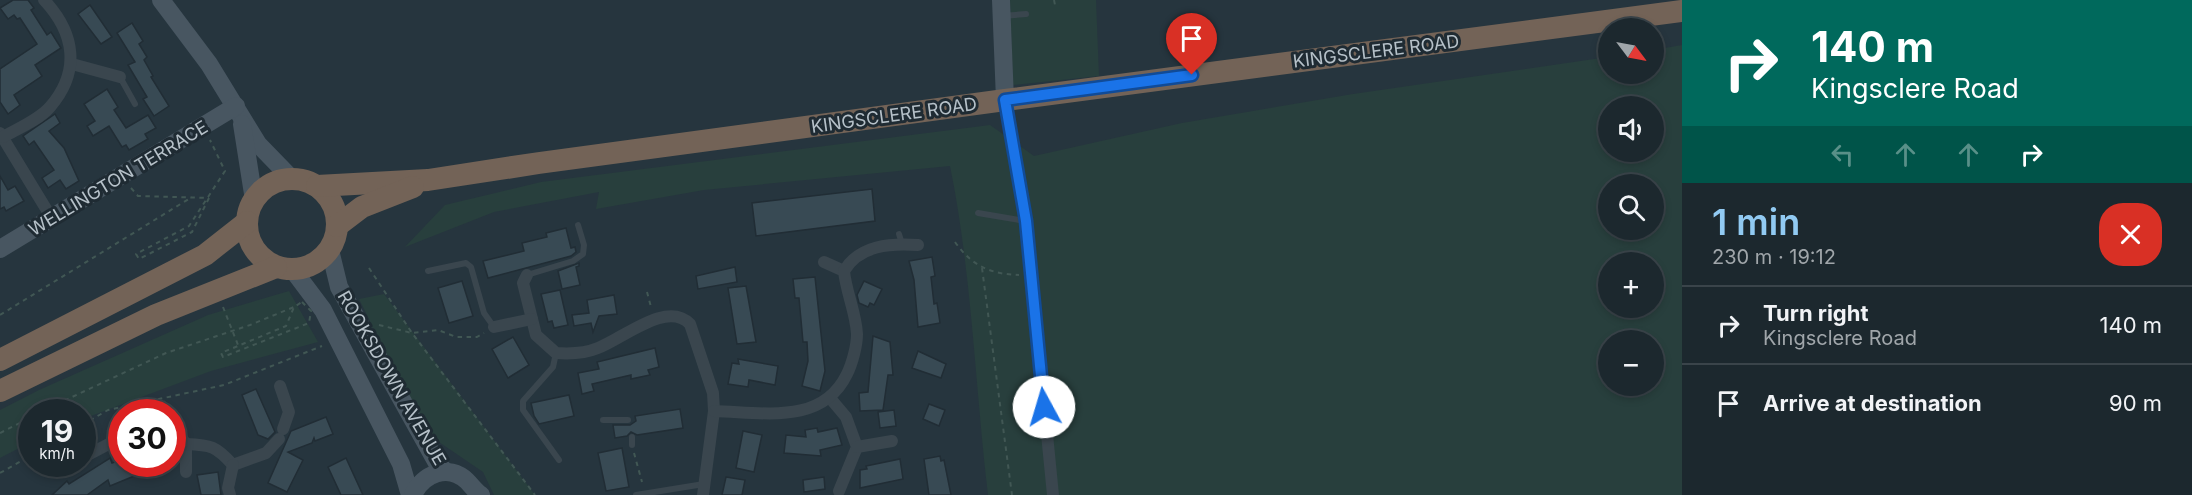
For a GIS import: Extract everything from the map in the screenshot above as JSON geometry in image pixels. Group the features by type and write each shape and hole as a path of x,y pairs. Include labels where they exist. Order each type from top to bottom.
{"highway":[{"name":"KINGSCLERE ROAD","path":"317,186 428,180 550,161 1682,11"},
{"path":"0,391 156,315 285,268 307,267 320,260 330,250 338,226 332,203 317,186 292,179 270,184 254,200 247,222 248,236 254,249 264,260 285,268"},
{"name":"KINGSCLERE ROAD","path":"338,226 362,207 428,180"},
{"path":"0,360 206,255 247,222"}],"street":[{"path":"44,0 58,14 67,34 72,64 49,108 2,135 51,217"},
{"path":"161,0 209,64 258,144 292,179"},
{"path":"1001,8 1005,100 1026,221 1053,495"},
{"path":"72,64 120,77"},
{"path":"238,112 254,200"},
{"name":"WELLINGTON TERRACE","path":"0,248 122,176 238,112"},
{"path":"714,411 782,414 803,411 830,398 842,384 850,368 857,334 844,270 851,259 865,251 900,239 918,245"},
{"name":"ROOKSDOWN AVENUE","path":"330,250 339,287 437,463 446,472 466,480 478,494"},
{"path":"824,262 844,270"},
{"name":"ROOKSDOWN AVENUE","path":"285,268 323,310 401,464 412,495"},
{"path":"527,275 523,283 536,335 556,353 595,350 654,319 672,314 683,317 690,324 712,393 714,411 704,489"},
{"path":"494,327 532,319"},
{"path":"233,465 266,453 281,434 289,412 280,386"},
{"path":"830,398 846,417 858,447 839,491"},
{"path":"858,447 892,441"},
{"path":"186,444 208,445 220,450 233,465"},
{"path":"230,495 228,488 233,465"},
{"name":"ROOKSDOWN AVENUE","path":"412,495 423,480 433,474 446,472"}],"lane":[{"path":"1001,8 1026,14"},
{"path":"120,77 135,104"},
{"path":"978,213 1026,221"},
{"path":"527,275 573,261 583,254 584,245 578,225"},
{"path":"428,271 466,263 471,267 484,314 494,327"},
{"path":"556,353 553,367 523,401 524,410 559,460"},
{"path":"603,420 628,420"},
{"path":"632,437 632,445"},
{"path":"636,495 704,489"}],"path":[{"path":"1054,0 1055,5"},
{"path":"207,134 225,171 189,226 136,254 139,259 192,232 208,198"},
{"path":"122,176 138,196 208,198"},
{"path":"0,315 192,197"},
{"path":"955,242 965,256 997,275 1031,275"},
{"path":"369,268 412,333 535,495"},
{"path":"982,268 1012,495"},
{"path":"68,399 166,353 250,325 302,302 311,311 309,323 223,357 221,353 286,326 294,307"},
{"path":"377,325 412,333 438,330 456,337 477,337 494,327"},
{"path":"168,399 224,385 324,344"},
{"path":"0,433 18,424"},
{"path":"632,445 645,493"},
{"path":"0,473 18,463"}],"green space":[{"path":"1010,0 1096,0 1099,76 1013,85"},
{"path":"1682,45 1682,495 988,495 968,289 950,166 704,190 596,209 599,192 494,212 405,247 445,205 541,182 990,125 1034,156 1182,123 1353,94 1598,58 1598,84 1664,84 1664,48"},
{"path":"289,291 318,342 211,371 136,399 108,399 108,410 96,414 96,399 21,399 39,390 208,315"},
{"path":"384,294 535,495 494,495 483,472 436,440 368,331 370,321 359,299"},
{"path":"18,401 18,449 0,458 0,410"}],"building":[{"path":"13,0 28,0 34,8 31,10 47,35 51,32 61,48 35,65 42,76 14,95 20,105 8,114 0,102 0,69 37,44 20,18 17,19 14,15 8,19 0,8"},
{"path":"90,5 112,37 101,44 78,14"},
{"path":"132,23 143,41 139,44 147,57 144,60 153,76 151,77 169,106 154,116 143,99 147,97 128,65 135,62 117,33"},
{"path":"107,89 118,107 114,110 126,128 148,115 156,128 145,134 148,139 129,150 126,145 122,147 109,126 93,136 87,126 95,121 84,104"},
{"path":"55,114 60,123 49,131 64,148 79,181 66,189 60,180 48,188 42,178 54,170 34,141 29,145 23,136"},
{"path":"0,176 8,190 15,186 24,201 6,211 4,207 0,209"},
{"path":"872,189 875,221 756,236 752,203"},
{"path":"566,228 571,248 575,247 576,252 571,256 488,278 483,261 524,251 522,243 547,237 546,233"},
{"path":"932,257 935,276 931,277 934,304 937,303 940,323 918,327 914,280 909,261"},
{"path":"579,263 576,267 580,285 562,289 558,271"},
{"path":"735,267 737,282 698,289 696,276"},
{"path":"815,277 825,371 820,391 802,386 808,361 807,342 803,342 799,298 795,298 793,279"},
{"path":"462,281 473,316 449,323 438,288"},
{"path":"864,281 882,289 874,305 870,303 868,307 859,303 857,295"},
{"path":"746,286 756,342 737,344 728,288"},
{"path":"560,290 568,325 554,328 552,321 548,322 541,294"},
{"path":"614,295 617,314 599,316 593,332 591,323 574,326 572,315 589,313 587,300"},
{"path":"873,336 890,342 893,375 888,375 883,410 860,411 859,393 868,392"},
{"path":"513,337 529,365 508,378 492,349"},
{"path":"655,348 659,367 648,370 650,375 631,379 631,375 592,384 594,391 582,394 578,373 599,369 597,362"},
{"path":"918,351 946,364 941,378 912,368"},
{"path":"738,359 778,366 775,385 749,380 748,387 728,384 732,363 739,364"},
{"path":"256,389 275,432 268,439 258,435 242,395"},
{"path":"569,395 574,416 539,424 534,416 531,403"},
{"path":"929,404 945,410 939,426 923,419"},
{"path":"680,409 683,428 637,435 631,432 627,436 615,438 613,425 630,425 636,421 635,416"},
{"path":"894,410 896,426 880,428 878,412"},
{"path":"326,417 333,434 315,441 314,438 312,443 288,452 303,460 287,492 268,483 291,431"},
{"path":"817,428 818,432 837,428 842,445 820,450 821,456 784,453 786,435 806,437 805,430"},
{"path":"743,431 762,435 754,472 736,468"},
{"path":"622,448 629,487 606,491 598,453"},
{"path":"940,456 941,461 944,460 951,495 929,495 924,459"},
{"path":"346,458 363,495 341,495 328,467"},
{"path":"108,459 108,477 132,477 110,486 108,480 87,495 52,495 67,481 69,484 80,477 96,477 96,467"},
{"path":"900,459 903,479 860,488 860,470 867,469 866,466"},
{"path":"218,472 221,495 201,495 197,475"},
{"path":"726,477 745,480 742,495 722,495"},
{"path":"824,477 825,489 804,492 803,480"}],"route":[{"path":"1044,407 1026,221 1005,100 1192,75"}]}
